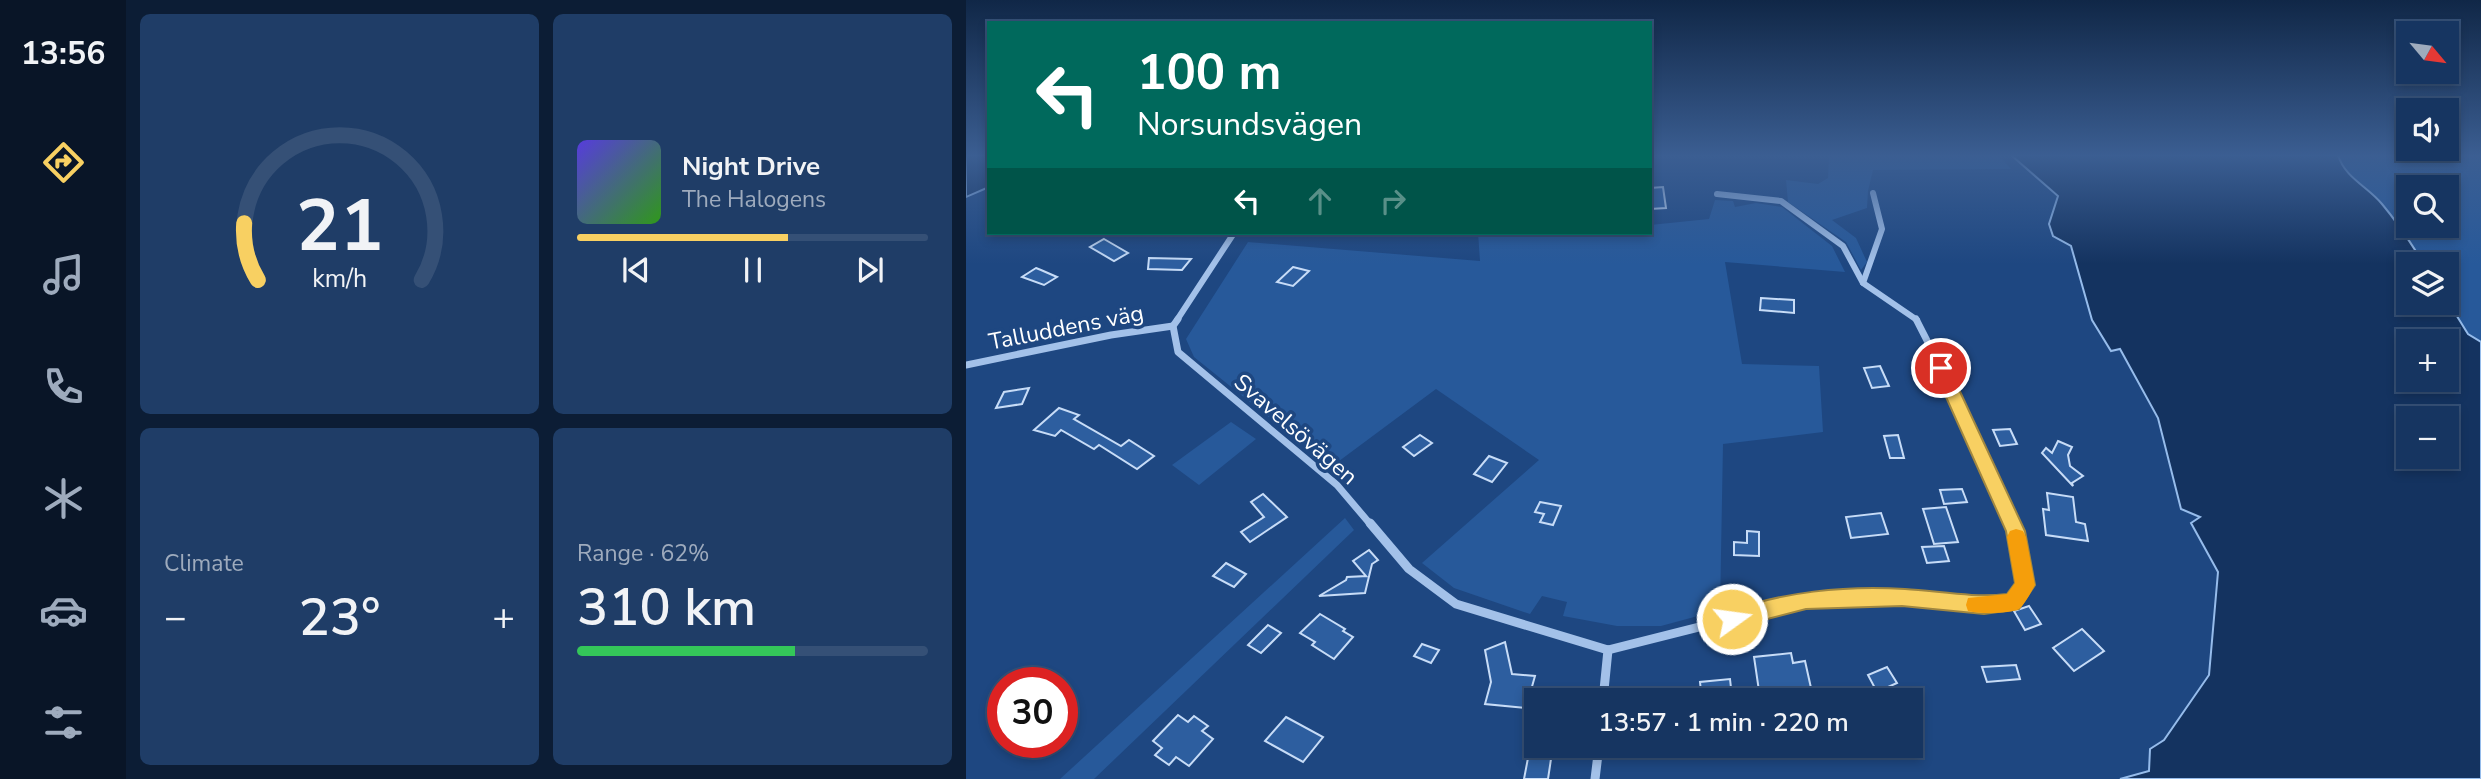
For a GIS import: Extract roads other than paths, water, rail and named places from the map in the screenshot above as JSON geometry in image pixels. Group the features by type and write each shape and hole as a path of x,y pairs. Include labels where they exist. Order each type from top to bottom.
{"street":[{"path":"1863,283 1882,229 1873,193"},
{"path":"1604,688 1608,650 1806,600 1902,597 1984,606 2012,603 2025,585 2015,531 1966,417 1916,318 1863,283 1843,246 1781,201 1717,194"},
{"path":"1173,326 1233,235"},
{"name":"Talluddens väg","path":"966,365 1111,335 1173,326"},
{"name":"Svavelsövägen","path":"1173,326 1178,352 1336,485 1409,569 1456,604 1608,650"},
{"path":"1595,779 1598,758"}]}
